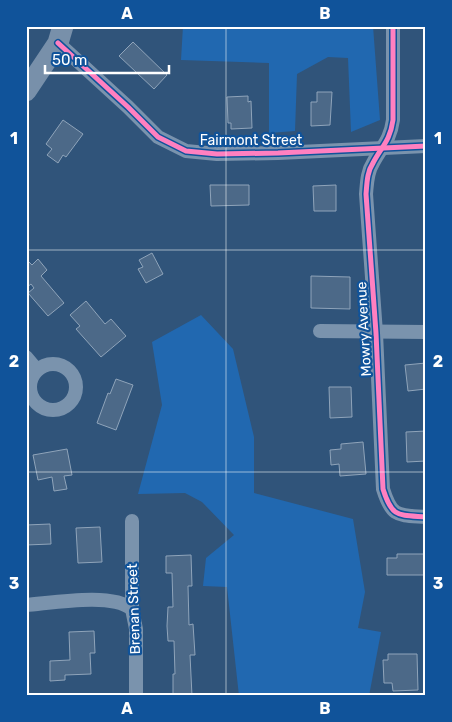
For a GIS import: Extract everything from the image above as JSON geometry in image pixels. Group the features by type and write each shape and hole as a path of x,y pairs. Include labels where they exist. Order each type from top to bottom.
{"main road":[{"path":"26,91 60,34"}],"street":[{"name":"Mowry Avenue","path":"393,26 394,120 391,133 372,163 367,178 366,194 376,333 383,489 393,511 407,516 426,517"},
{"name":"Fairmont Street","path":"60,34 158,137 186,151 216,154 278,153 426,146"},
{"path":"320,332 426,332"},
{"path":"26,357 37,370"},
{"name":"Brenan Street","path":"132,521 132,609 136,629 136,696"},
{"path":"26,605 102,600 120,602 132,609"}],"shaded area":[{"path":"183,26 373,26 380,120 351,132 348,58 328,57 297,74 295,131 269,133 269,63 181,60"},
{"path":"201,315 233,349 254,437 254,493 353,519 365,592 358,628 381,632 369,696 239,696 227,587 203,586 206,558 234,535 202,502 185,493 138,494 162,405 152,342"}],"building":[{"path":"133,42 167,75 154,89 119,56"},
{"path":"317,92 332,92 330,125 311,126 311,102 317,102"},
{"path":"248,96 248,102 251,101 252,128 231,129 231,123 228,123 227,97"},
{"path":"63,120 83,134 66,157 63,155 58,163 47,155 52,149 46,144"},
{"path":"210,185 249,185 249,205 211,206"},
{"path":"336,185 336,211 314,211 313,186"},
{"path":"152,253 163,274 146,283 138,269 143,267 139,260"},
{"path":"26,259 32,265 38,259 47,270 41,276 64,303 48,316 28,293 34,288 31,284 26,288"},
{"path":"311,276 350,277 350,309 311,308"},
{"path":"86,301 105,324 111,319 126,336 101,357 76,329 80,326 70,315"},
{"path":"426,363 426,389 408,391 405,365"},
{"path":"116,379 133,385 116,430 97,423 108,393 110,394"},
{"path":"329,387 351,387 352,417 330,418"},
{"path":"426,431 426,461 407,462 406,432"},
{"path":"363,442 366,474 340,476 339,464 331,465 330,450 341,449 341,444"},
{"path":"67,449 72,475 64,476 67,489 54,491 52,477 38,480 33,455"},
{"path":"50,524 51,544 26,545 26,525"},
{"path":"100,527 102,562 78,563 76,528"},
{"path":"397,554 426,554 426,575 387,575 387,558 397,558"},
{"path":"191,555 192,586 188,586 189,625 193,624 195,655 190,655 192,696 173,696 173,674 175,674 174,641 168,641 167,626 168,607 173,607 172,573 166,573 166,556"},
{"path":"94,631 95,653 90,653 91,674 65,675 65,680 50,681 50,661 70,660 69,632"},
{"path":"388,654 417,654 418,690 393,691 392,683 384,683 383,660 388,660"}],"cycle path":[{"path":"393,26 392,127 370,170 366,194 376,333 383,489 390,505 397,513 426,517"},
{"path":"58,43 158,137 186,151 217,154 278,153 426,146"}]}
